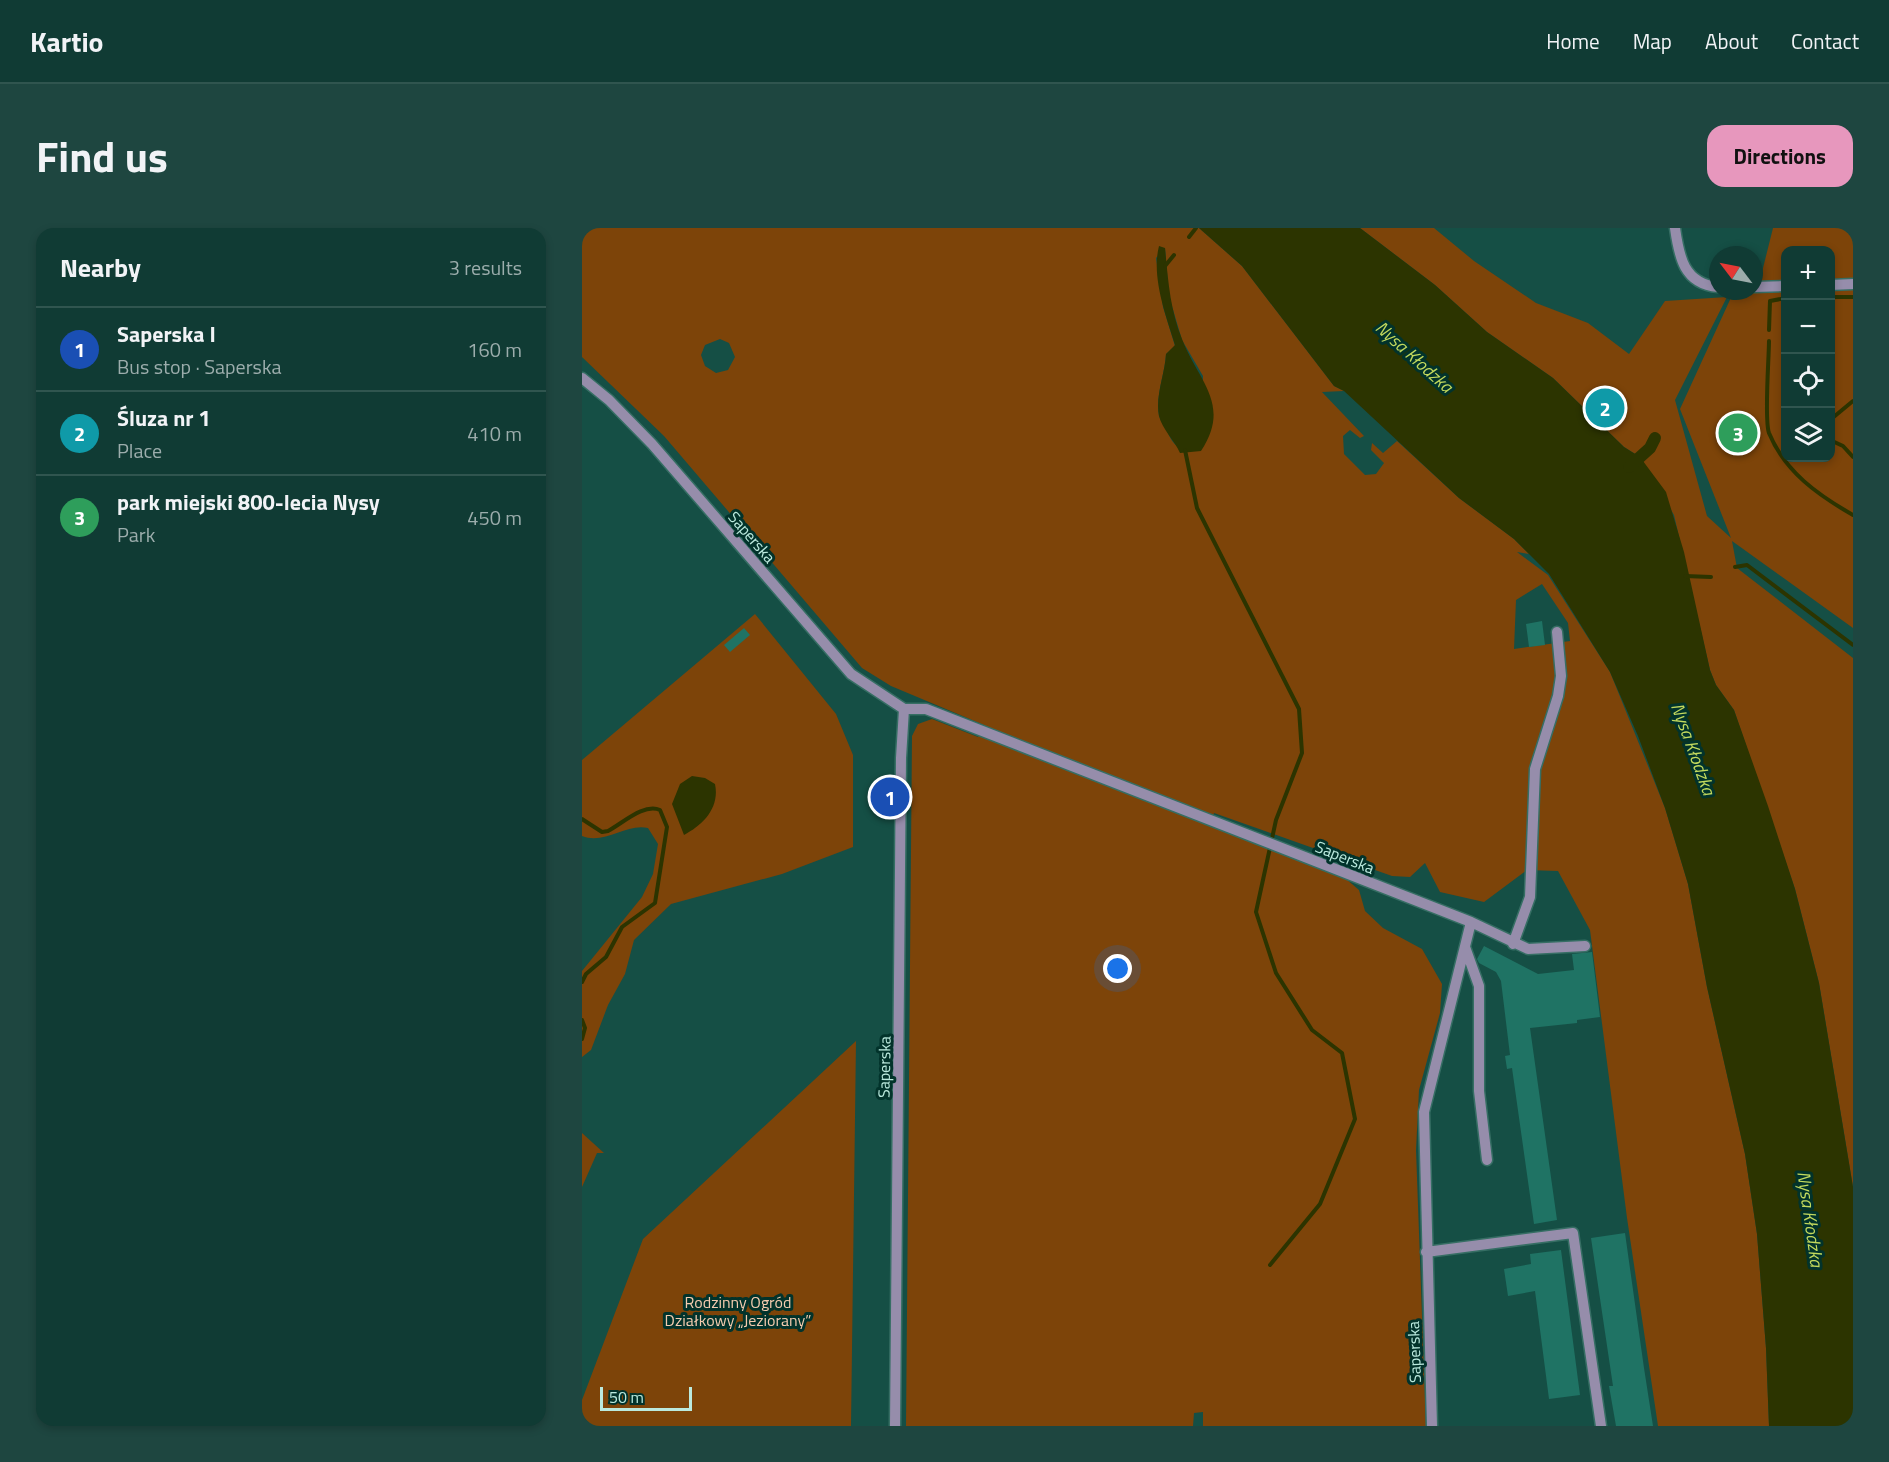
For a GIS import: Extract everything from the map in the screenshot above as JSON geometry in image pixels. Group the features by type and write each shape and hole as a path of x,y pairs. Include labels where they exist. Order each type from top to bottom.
{"street":[{"path":"1676,228 1683,266 1698,282 1709,285"},
{"path":"1835,285 1853,284"},
{"path":"1763,287 1781,286"},
{"name":"Saperska","path":"582,378 609,400 652,444 851,674 904,709 926,709 1471,922 1513,944 1528,949 1585,946"},
{"path":"1513,944 1530,897 1535,770 1558,696 1561,676 1557,632"},
{"name":"Saperska","path":"895,1426 901,758 904,709"},
{"name":"Saperska","path":"1432,1426 1426,1252 1426,1099 1471,922"},
{"path":"1465,947 1479,986 1479,1091 1487,1160"},
{"path":"1426,1252 1573,1233 1601,1426"}],"green space":[{"path":"582,228 1199,228 1242,266 1334,386 1344,391 1322,392 1364,436 1360,438 1350,430 1343,436 1344,454 1365,475 1376,474 1384,463 1371,450 1372,443 1383,453 1397,441 1459,498 1514,539 1529,554 1517,552 1548,575 1610,672 1665,808 1688,884 1707,987 1745,1154 1757,1234 1766,1348 1769,1426 1658,1426 1627,1218 1590,930 1558,871 1527,870 1484,902 1440,892 1425,863 1410,877 1392,876 1214,813 1210,826 1345,878 1359,890 1365,911 1383,928 1422,949 1442,984 1440,1013 1419,1090 1416,1150 1426,1426 1203,1426 1203,1412 1194,1413 1193,1426 906,1426 912,736 918,724 932,719 978,737 984,725 891,686 862,668 664,436 582,357","holes":["1165,248 1169,296 1182,340 1203,376 1201,450 1190,451 1177,446 1170,438 1159,416 1158,401 1166,354 1175,346 1163,307 1156,258","720,339 729,343 735,357 728,370 716,373 705,366 701,355 705,345","1542,584 1568,623 1570,641 1514,649 1516,600"]},
{"path":"1360,228 1434,228 1474,261 1536,303 1588,323 1629,354 1665,301 1709,298 1709,300 1725,300 1675,400 1707,516 1731,538 1680,409 1730,300 1763,300 1763,268 1773,228 1853,228 1853,628 1732,541 1737,568 1853,658 1853,1187 1819,983 1795,889 1734,710 1716,685 1710,670 1674,515 1640,457 1624,447 1553,378 1487,332 1435,285"},
{"path":"755,614 836,714 853,755 853,847 782,874 671,904 634,940 625,974 608,1005 591,1050 582,1057 582,971 642,897 653,874 658,844 648,828 640,827 599,838 582,836 582,760"},
{"name":"Rodzinny Ogród Działkowy „Jeziorany”","path":"856,1041 851,1426 582,1426 582,1400 643,1239"},
{"path":"582,1133 604,1153 597,1153 582,1187"}],"water":[{"name":"Nysa Kłodzka","path":"1199,228 1360,228 1435,285 1487,332 1553,378 1624,447 1640,457 1666,492 1684,552 1710,670 1716,685 1734,710 1768,806 1795,889 1819,983 1853,1187 1853,1426 1769,1426 1766,1348 1757,1234 1745,1154 1707,987 1688,884 1665,808 1638,736 1610,672 1549,574 1514,539 1459,498 1344,391 1334,386 1242,266"},
{"path":"1159,246 1165,248 1170,294 1178,328 1213,406 1210,434 1201,451 1180,453 1159,416 1158,401 1166,354 1175,345 1158,283"},
{"path":"692,776 705,778 715,784 715,801 709,815 684,835 672,804 680,784"}],"building":[{"path":"1542,621 1545,645 1529,647 1526,624"},
{"path":"744,628 750,635 730,652 724,645"},
{"path":"1484,946 1538,974 1574,970 1572,954 1592,952 1600,1017 1577,1020 1577,1023 1530,1028 1557,1220 1534,1224 1512,1068 1507,1069 1505,1056 1510,1055 1501,981 1496,972 1479,963 1477,959"},
{"path":"1625,1233 1653,1426 1616,1426 1609,1386 1613,1386 1591,1238"},
{"path":"1561,1250 1580,1395 1549,1399 1535,1291 1508,1296 1504,1269 1531,1264 1530,1254"}],"waterway":[{"path":"1189,237 1196,228"},
{"path":"1165,266 1174,255"},
{"path":"1835,297 1853,297"},
{"path":"1769,330 1770,301 1781,299"},
{"path":"1769,341 1767,403 1769,433 1793,471 1815,491 1853,515"},
{"path":"1835,416 1853,401"},
{"path":"1629,467 1650,448 1655,438"},
{"path":"1835,442 1843,446 1853,457"},
{"path":"1185,450 1197,508 1299,709 1302,753 1276,820 1256,912 1276,973 1312,1030 1342,1053 1355,1119 1320,1204 1270,1265"},
{"path":"1735,567 1747,565 1853,645"},
{"path":"1685,576 1711,577"},
{"path":"582,819 602,832 608,831 640,811 654,809 660,810 667,827 655,903 622,927 606,957 586,974 582,982"},
{"path":"582,1020 585,1028 582,1039"}],"place":[{"name":"Śluza nr 1","path":"1605,408"},
{"name":"park miejski 800-lecia Nysy","path":"1738,433"},
{"name":"Saperska I","path":"890,797"}]}
